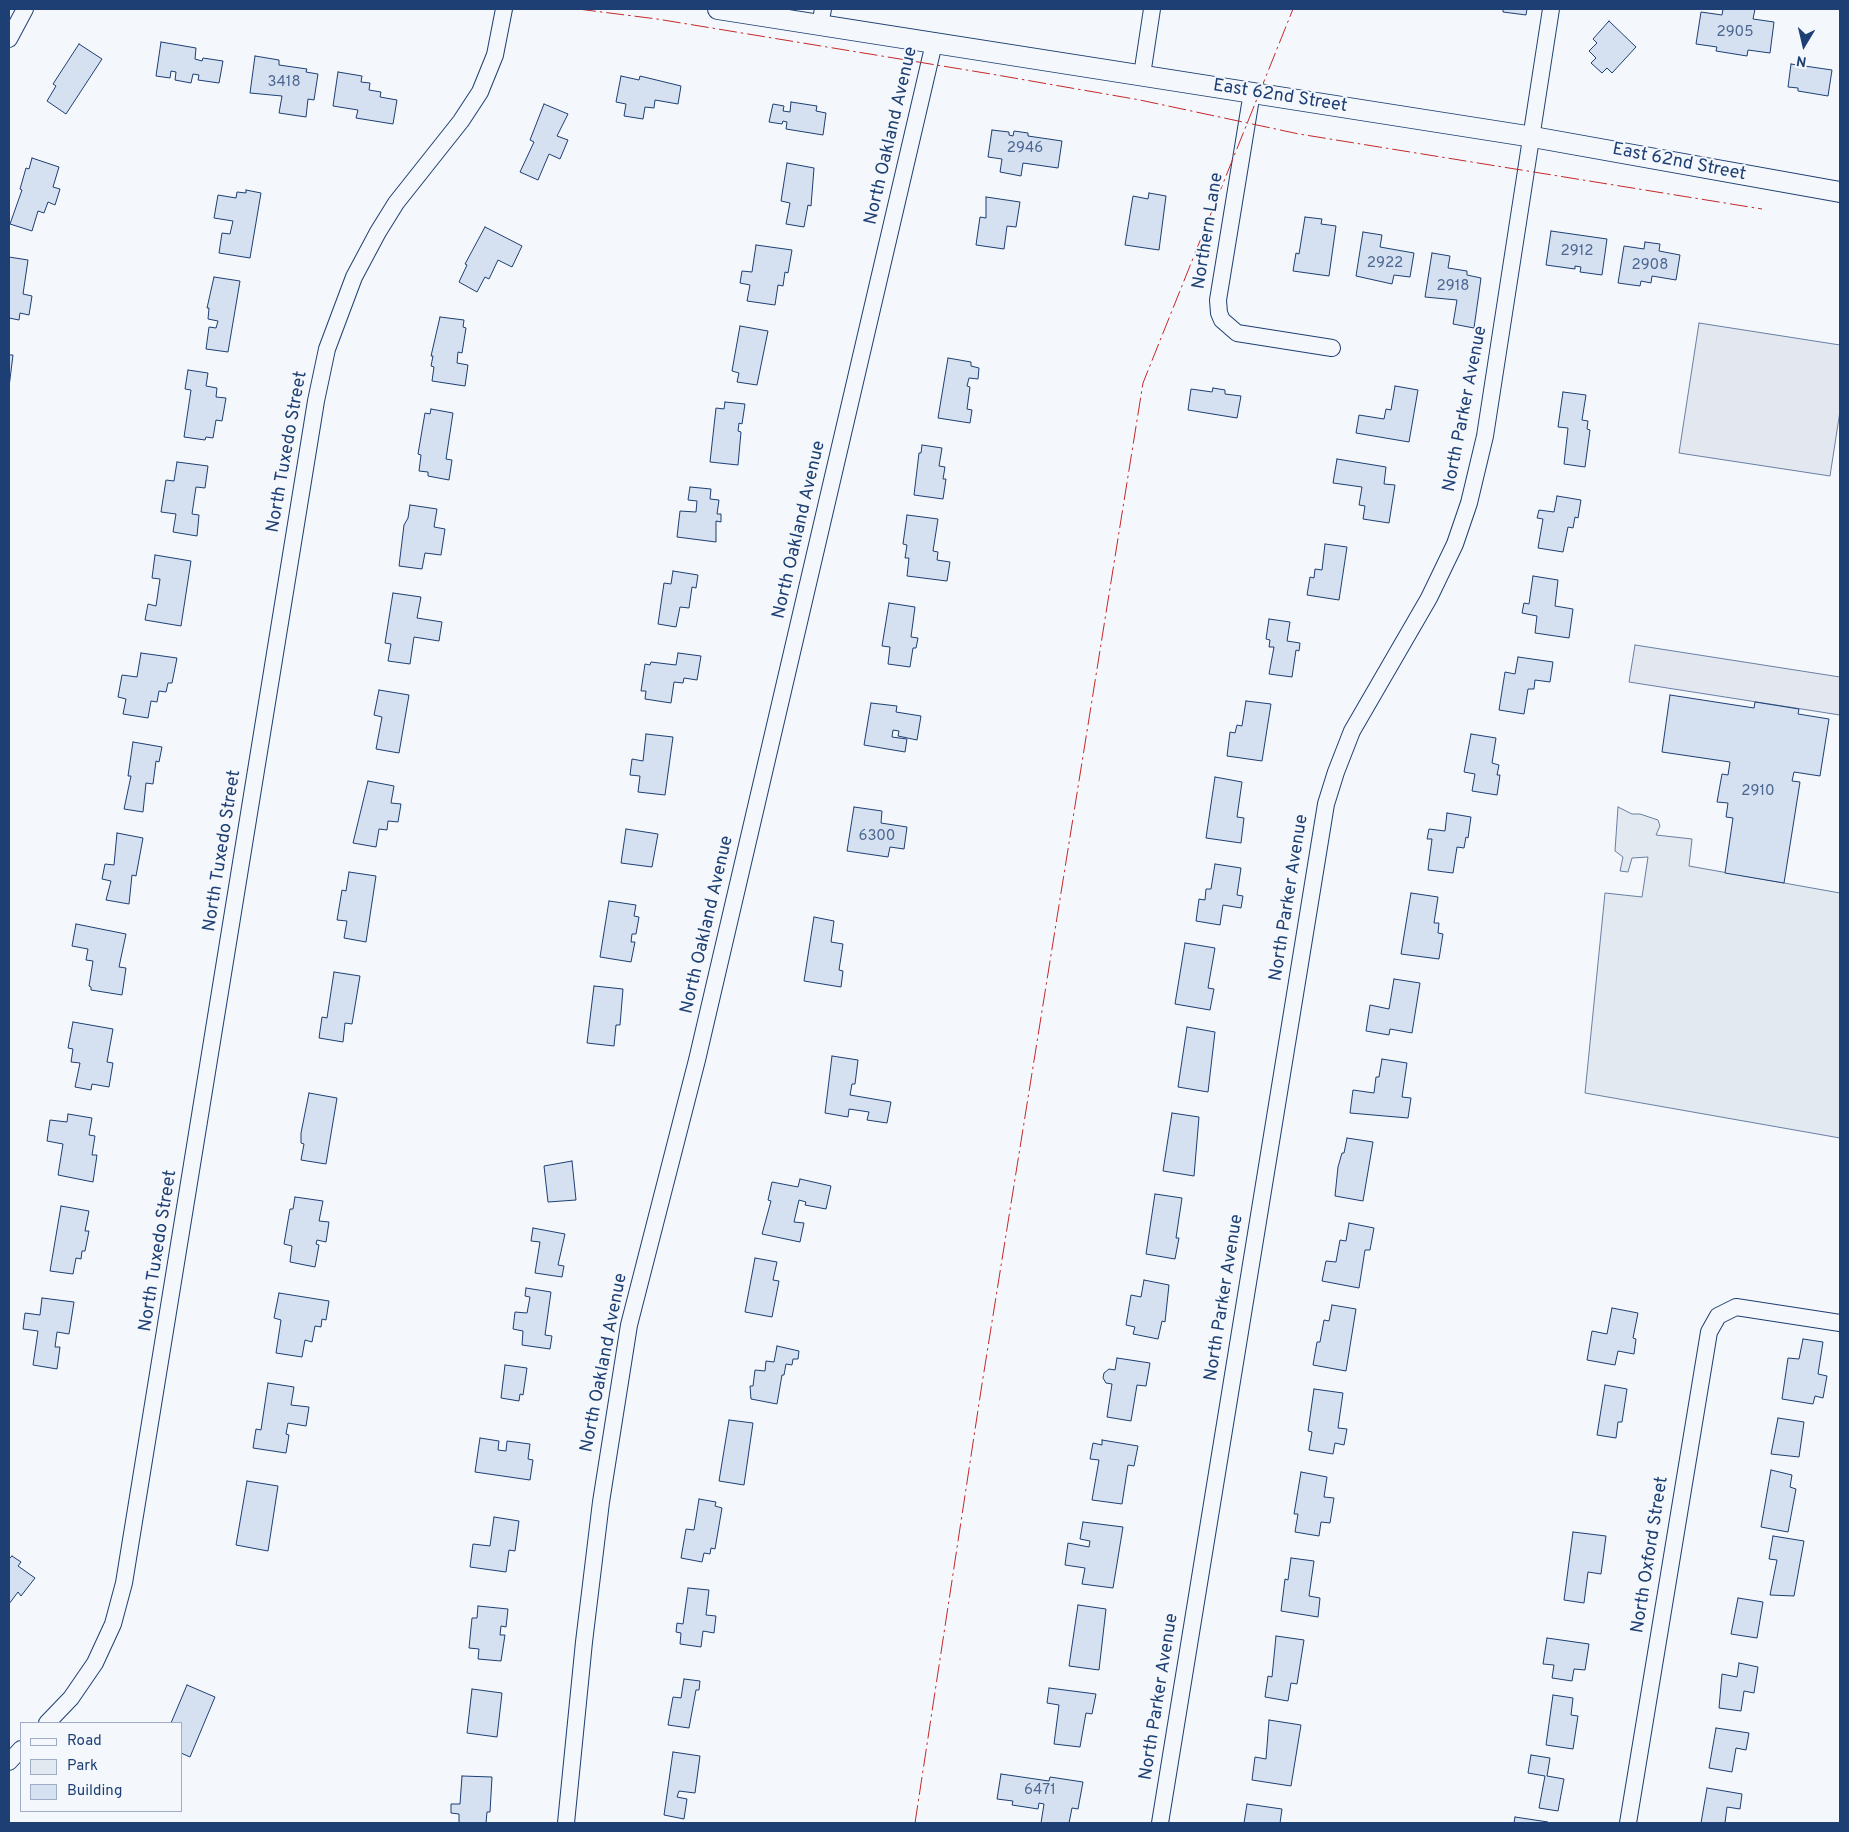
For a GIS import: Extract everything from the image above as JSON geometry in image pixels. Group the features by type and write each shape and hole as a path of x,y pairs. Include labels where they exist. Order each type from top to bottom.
{"street":[{"path":"9,39 25,9"},
{"name":"North Tuxedo Street","path":"47,1722 71,1698 95,1663 113,1624 124,1583 316,400 327,349 354,277 378,232 406,190 466,114 483,86 497,50 504,9"},
{"name":"East 62nd Street","path":"718,9 822,17 934,43 1533,137 1840,192"},
{"path":"1142,76 1152,9"},
{"name":"North Parker Avenue","path":"1160,1823 1326,804 1352,731 1429,598 1455,544 1469,503 1485,436 1533,137 1551,9"},
{"name":"North Oakland Avenue","path":"566,1823 595,1550 629,1326 697,1060 934,43"},
{"name":"Northern Lane","path":"1252,92 1218,300 1219,313 1222,320 1237,332 1332,348"},
{"name":"North Oxford Street","path":"1628,1823 1703,1358 1709,1332 1718,1316 1736,1307 1840,1323"},
{"path":"9,1762 20,1750"}],"green space":[{"path":"1618,807 1632,814 1640,814 1658,820 1660,826 1656,835 1692,839 1689,866 1840,893 1840,1138 1585,1093 1605,893 1642,897 1648,857 1632,858 1628,872 1620,871 1623,857 1615,851"}],"shaded area":[{"path":"1699,323 1840,345 1840,411 1830,476 1679,453"},
{"path":"1635,645 1840,677 1840,715 1629,682"}],"building":[{"path":"1503,9 1527,9 1526,15 1503,12"},
{"path":"1723,9 1755,9 1753,19 1774,22 1770,53 1748,50 1747,56 1716,51 1717,47 1696,44 1701,12 1722,15"},
{"path":"1609,21 1636,47 1612,73 1607,68 1602,73 1591,63 1596,58 1589,51 1597,43 1593,39"},
{"path":"161,42 196,48 195,59 202,61 203,58 223,61 219,83 198,80 199,75 193,74 191,83 175,80 176,72 171,71 170,78 156,76"},
{"path":"79,44 102,59 66,114 47,101 56,86 53,84"},
{"path":"255,56 279,60 279,65 307,69 306,72 318,74 314,100 308,99 306,117 279,113 282,96 250,93"},
{"path":"1791,64 1832,70 1828,96 1798,91 1798,88 1788,87"},
{"path":"338,72 362,76 361,82 370,83 369,90 381,92 380,97 397,100 393,124 356,118 358,110 333,106"},
{"path":"621,76 639,80 640,76 681,86 678,104 655,100 654,108 645,107 643,119 624,116 626,104 616,102"},
{"path":"791,102 817,106 816,111 826,113 823,135 786,129 787,122 783,121 782,124 769,122 773,104 784,106 783,111 790,112"},
{"path":"544,104 568,114 557,136 568,140 560,159 549,154 538,180 520,172 534,142 530,140"},
{"path":"992,130 1009,132 1009,135 1013,136 1014,131 1028,133 1028,136 1062,141 1058,168 1023,163 1021,176 1000,172 1002,159 988,157"},
{"path":"32,158 59,167 53,187 60,189 55,205 48,202 44,213 38,211 32,231 10,224 22,190 20,189 26,168 29,169"},
{"path":"787,163 814,168 811,206 808,205 804,227 786,224 790,203 781,201"},
{"path":"246,190 261,193 250,258 219,253 222,233 230,234 233,221 214,218 218,195 236,198 237,192 246,193"},
{"path":"1149,193 1166,196 1159,250 1125,245 1133,196 1148,199"},
{"path":"986,197 1020,202 1016,227 1007,226 1004,249 976,245 980,217 986,218"},
{"path":"1305,217 1322,219 1321,224 1336,226 1329,276 1293,271 1296,253 1299,254"},
{"path":"485,227 522,246 512,267 498,260 489,279 485,277 477,292 459,282 467,265 465,264"},
{"path":"1551,231 1607,239 1602,275 1580,272 1581,267 1575,266 1575,269 1546,265"},
{"path":"1363,232 1382,235 1380,247 1414,253 1410,277 1394,275 1392,284 1356,276"},
{"path":"1645,242 1660,244 1659,251 1680,255 1676,280 1652,276 1651,283 1641,281 1640,286 1618,283 1624,246 1644,249"},
{"path":"756,245 792,250 788,273 785,272 783,286 778,285 775,305 747,301 750,285 740,283 742,271 752,272"},
{"path":"1432,253 1450,256 1448,268 1467,271 1467,275 1481,278 1474,328 1453,324 1457,300 1425,297"},
{"path":"9,257 28,260 23,294 32,296 29,315 20,313 19,320 9,318"},
{"path":"214,277 240,281 228,352 206,349 209,327 216,328 218,321 208,319 209,308 207,308"},
{"path":"440,317 464,320 463,327 466,328 462,353 458,352 457,363 468,365 465,386 432,381 434,367 431,366 433,356 431,356"},
{"path":"740,326 768,331 757,385 737,382 739,373 732,371"},
{"path":"9,355 13,355 9,387"},
{"path":"948,358 971,362 971,366 979,368 978,379 969,378 967,386 970,387 967,409 972,410 970,423 938,418"},
{"path":"188,370 208,373 206,386 217,388 216,397 226,398 222,421 216,420 213,438 206,437 205,440 184,437 191,390 185,389"},
{"path":"1395,386 1418,390 1409,442 1356,433 1359,415 1384,419 1386,409 1391,410"},
{"path":"1213,388 1225,390 1225,394 1241,396 1237,418 1188,410 1191,389 1212,392"},
{"path":"1563,392 1586,395 1582,420 1588,421 1587,429 1590,430 1585,467 1564,464 1568,428 1558,427"},
{"path":"725,402 745,404 742,424 739,423 738,431 741,432 738,465 710,462 716,408 724,409"},
{"path":"431,409 453,413 446,459 452,460 449,480 428,476 428,472 419,471 421,455 418,454 425,413 430,414"},
{"path":"922,445 942,448 939,466 945,467 943,479 946,479 943,499 914,495 919,453 921,453"},
{"path":"1337,459 1386,467 1384,484 1395,485 1389,523 1363,519 1365,506 1359,505 1362,487 1333,483"},
{"path":"177,462 208,466 205,488 196,487 192,514 199,515 197,536 173,532 176,514 161,512 166,480 174,481"},
{"path":"690,487 711,489 710,499 719,500 717,514 721,514 721,522 716,521 716,542 677,537 680,511 696,512 697,501 688,500"},
{"path":"1557,496 1581,500 1578,518 1575,517 1573,528 1568,527 1563,552 1538,548 1543,519 1537,518 1539,510 1554,512"},
{"path":"410,505 437,509 434,527 445,529 441,555 425,553 422,569 399,566 404,525 408,518"},
{"path":"907,515 938,519 933,551 938,552 937,560 950,562 947,581 907,576 909,558 905,558 907,545 903,544"},
{"path":"1325,544 1347,547 1339,600 1307,595 1310,577 1314,578 1315,569 1322,570"},
{"path":"155,555 191,561 181,626 145,620 148,604 156,606 160,579 152,578"},
{"path":"673,571 698,575 696,588 692,587 689,608 680,607 676,627 658,624 664,583 671,584"},
{"path":"1533,576 1558,580 1555,606 1573,609 1569,638 1535,633 1537,616 1522,613 1524,603 1529,604"},
{"path":"393,593 421,597 417,618 442,622 439,641 414,637 410,664 388,661 391,644 385,643"},
{"path":"889,603 915,607 911,637 918,638 916,648 913,648 910,667 888,664 890,647 882,646"},
{"path":"1269,619 1290,622 1287,641 1300,643 1299,651 1296,650 1292,677 1269,674 1274,647 1269,647 1270,640 1266,639"},
{"path":"141,653 177,658 172,683 168,683 166,692 159,691 157,702 151,701 148,718 123,714 126,699 118,697 122,675 137,677"},
{"path":"678,653 701,656 697,680 684,678 683,683 674,682 671,703 645,699 646,691 641,691 645,664 650,665 651,662 676,665"},
{"path":"1518,657 1553,662 1550,682 1535,680 1534,689 1528,689 1524,714 1499,710 1505,672 1515,674"},
{"path":"379,690 409,695 399,753 376,749 382,717 374,715"},
{"path":"1670,695 1754,708 1755,702 1799,709 1798,714 1829,719 1820,776 1794,772 1792,781 1800,782 1784,883 1725,873 1733,818 1726,817 1728,803 1717,802 1722,774 1728,775 1730,762 1662,752"},
{"path":"1246,701 1271,704 1262,761 1227,756 1230,732 1235,733 1237,725 1242,726"},
{"path":"871,703 897,706 896,712 921,716 917,740 898,736 899,731 893,730 892,737 907,739 905,752 864,745"},
{"path":"646,734 673,737 665,795 638,792 640,776 630,775 632,759 643,761"},
{"path":"1471,734 1496,738 1492,763 1499,765 1497,775 1500,775 1497,795 1472,791 1475,774 1464,772"},
{"path":"133,742 162,747 159,762 156,761 153,784 146,783 143,812 124,809 131,776 128,776"},
{"path":"1215,777 1242,782 1237,817 1244,818 1241,843 1206,838"},
{"path":"368,781 394,786 391,803 401,804 398,822 388,821 387,830 379,829 376,847 353,843"},
{"path":"854,807 882,811 881,823 907,827 904,849 890,847 888,857 847,851"},
{"path":"1447,813 1471,817 1468,838 1466,837 1464,848 1457,847 1453,873 1428,870 1432,839 1427,839 1429,829 1445,831"},
{"path":"626,829 658,834 652,867 621,863"},
{"path":"117,833 143,838 136,876 132,875 129,904 106,900 111,881 102,879 105,864 114,865"},
{"path":"1215,864 1241,868 1237,895 1243,896 1241,908 1223,905 1220,925 1196,921 1199,899 1205,900 1206,889 1211,889"},
{"path":"349,872 376,876 366,942 344,938 347,921 337,920 342,890 346,891"},
{"path":"1411,893 1438,897 1434,923 1439,923 1438,933 1443,934 1439,959 1401,954"},
{"path":"609,901 636,905 634,916 639,917 636,934 632,934 631,942 635,942 631,962 600,957"},
{"path":"814,917 834,921 831,942 843,944 839,970 843,971 841,987 804,981"},
{"path":"76,924 126,934 119,967 126,968 122,995 91,990 89,986 93,961 86,960 88,949 72,946"},
{"path":"1185,943 1215,948 1208,988 1214,989 1210,1010 1175,1004"},
{"path":"334,972 360,976 352,1024 345,1023 343,1042 319,1038 322,1017 327,1018"},
{"path":"1394,979 1420,983 1412,1033 1390,1029 1389,1035 1366,1031 1370,1005 1389,1009"},
{"path":"594,986 623,989 620,1025 616,1025 614,1046 587,1043"},
{"path":"73,1022 113,1029 107,1062 113,1063 109,1087 92,1084 91,1090 75,1087 80,1063 71,1062 73,1049 68,1048"},
{"path":"1187,1027 1215,1032 1208,1092 1178,1087"},
{"path":"832,1056 858,1060 855,1084 852,1084 850,1095 891,1102 887,1123 867,1120 869,1112 849,1109 848,1117 825,1113"},
{"path":"1382,1059 1407,1063 1402,1097 1411,1098 1408,1118 1350,1113 1353,1090 1374,1093 1376,1077 1379,1077"},
{"path":"309,1093 337,1098 326,1164 301,1160 304,1144 301,1143 301,1133"},
{"path":"1172,1113 1199,1117 1194,1176 1163,1171"},
{"path":"68,1114 92,1118 89,1135 95,1136 92,1155 97,1155 93,1182 58,1175 63,1144 47,1141 50,1120 67,1122"},
{"path":"1347,1138 1373,1142 1363,1201 1335,1196 1338,1167 1342,1153 1344,1153"},
{"path":"572,1161 576,1200 548,1202 544,1166"},
{"path":"800,1179 831,1186 826,1209 805,1205 806,1202 799,1200 794,1222 804,1223 800,1242 762,1234 771,1201 768,1200 772,1182 798,1187"},
{"path":"1155,1194 1182,1198 1176,1238 1179,1238 1175,1259 1146,1254"},
{"path":"295,1197 323,1201 319,1221 329,1222 326,1242 317,1240 316,1244 319,1245 315,1267 290,1262 292,1246 284,1244 290,1209 293,1209"},
{"path":"61,1206 89,1211 85,1231 89,1231 85,1251 82,1251 81,1259 76,1258 73,1274 50,1271"},
{"path":"1349,1223 1374,1228 1370,1250 1365,1250 1359,1288 1322,1281 1326,1261 1336,1262 1340,1240 1346,1241"},
{"path":"533,1228 565,1234 558,1265 564,1266 562,1277 535,1273 540,1242 531,1241"},
{"path":"755,1258 777,1262 773,1280 779,1281 772,1317 745,1312"},
{"path":"1144,1280 1169,1285 1165,1322 1162,1321 1158,1339 1133,1334 1135,1327 1126,1325 1131,1295 1141,1297"},
{"path":"526,1288 551,1292 545,1335 552,1336 550,1349 522,1345 523,1331 513,1329 515,1312 527,1313 530,1297 525,1296"},
{"path":"279,1293 329,1301 326,1320 322,1319 321,1327 315,1326 312,1342 305,1340 302,1357 276,1353 281,1320 274,1318"},
{"path":"42,1298 74,1302 69,1334 57,1332 55,1347 60,1347 57,1369 33,1365 38,1331 23,1329 25,1313 40,1315"},
{"path":"1332,1305 1356,1309 1346,1371 1313,1365 1317,1342 1320,1342 1324,1320 1329,1321"},
{"path":"1612,1308 1638,1313 1633,1338 1636,1339 1634,1354 1618,1351 1615,1365 1587,1360 1592,1331 1607,1334"},
{"path":"1803,1339 1823,1342 1818,1374 1827,1376 1823,1398 1815,1396 1813,1404 1782,1399 1788,1358 1799,1359"},
{"path":"777,1346 799,1351 798,1359 793,1359 792,1365 786,1364 777,1404 751,1399 750,1386 753,1386 755,1370 765,1371 766,1361 774,1362"},
{"path":"1117,1358 1150,1363 1146,1386 1137,1385 1131,1421 1107,1417 1112,1384 1106,1383 1103,1378 1104,1373 1109,1369 1115,1370"},
{"path":"505,1365 527,1368 523,1395 520,1394 519,1401 501,1398"},
{"path":"268,1383 294,1387 291,1405 309,1407 306,1426 288,1423 286,1434 289,1435 286,1453 253,1448 256,1429 261,1430"},
{"path":"1605,1385 1627,1389 1622,1422 1618,1422 1616,1438 1597,1435"},
{"path":"1314,1389 1343,1393 1338,1428 1347,1429 1344,1445 1335,1443 1333,1454 1309,1450 1312,1432 1308,1431"},
{"path":"1778,1418 1804,1422 1799,1457 1771,1454"},
{"path":"729,1420 753,1423 744,1485 719,1481"},
{"path":"480,1438 499,1441 498,1450 506,1451 507,1441 530,1444 528,1459 533,1460 530,1480 475,1472"},
{"path":"1102,1440 1138,1446 1134,1466 1128,1465 1122,1504 1092,1500 1099,1460 1090,1459 1093,1443 1102,1445"},
{"path":"1771,1470 1792,1475 1790,1487 1796,1489 1788,1532 1761,1527"},
{"path":"1301,1472 1327,1477 1324,1497 1334,1498 1330,1523 1321,1522 1319,1536 1295,1532 1298,1514 1294,1514"},
{"path":"247,1481 278,1486 268,1551 236,1545"},
{"path":"699,1499 716,1502 715,1506 722,1508 715,1549 711,1548 710,1554 704,1553 702,1562 681,1558 686,1529 694,1530"},
{"path":"494,1517 519,1521 515,1551 509,1550 506,1572 470,1567 473,1544 490,1546"},
{"path":"1083,1522 1123,1527 1113,1588 1082,1584 1085,1568 1065,1565 1068,1543 1089,1547 1090,1541 1080,1539"},
{"path":"1573,1532 1606,1536 1601,1574 1588,1572 1584,1603 1564,1600"},
{"path":"1773,1536 1804,1541 1794,1596 1770,1595 1777,1560 1769,1559"},
{"path":"12,1556 21,1562 18,1566 35,1578 21,1596 18,1592 9,1604 9,1559"},
{"path":"1291,1558 1314,1561 1309,1596 1320,1598 1318,1617 1281,1611 1285,1579 1288,1580"},
{"path":"688,1588 709,1590 706,1615 716,1616 714,1633 703,1631 701,1647 680,1644 681,1633 676,1632 677,1623 683,1624"},
{"path":"1738,1598 1763,1602 1757,1638 1731,1634"},
{"path":"1078,1605 1106,1609 1099,1670 1069,1666"},
{"path":"478,1606 508,1609 506,1627 501,1626 500,1635 505,1635 501,1661 478,1659 479,1649 469,1648 472,1618 477,1618"},
{"path":"1276,1636 1304,1640 1297,1684 1291,1683 1288,1701 1265,1697 1268,1676 1272,1677"},
{"path":"1547,1638 1589,1644 1585,1670 1574,1669 1572,1681 1552,1678 1554,1665 1543,1664"},
{"path":"1739,1663 1758,1667 1754,1693 1744,1691 1741,1711 1719,1708 1722,1674 1737,1677"},
{"path":"684,1679 700,1681 699,1690 696,1690 689,1728 668,1725 673,1697 681,1698"},
{"path":"187,1685 215,1697 190,1757 182,1753 182,1722 171,1722"},
{"path":"1049,1688 1096,1694 1092,1714 1086,1713 1080,1747 1054,1744 1059,1705 1047,1703"},
{"path":"472,1689 502,1693 497,1737 467,1733"},
{"path":"1553,1695 1573,1698 1571,1715 1578,1716 1573,1749 1546,1745"},
{"path":"1269,1720 1301,1725 1291,1786 1252,1780 1255,1757 1266,1759"},
{"path":"1716,1728 1749,1733 1746,1750 1736,1748 1732,1772 1709,1768"},
{"path":"673,1752 700,1756 695,1793 679,1791 677,1797 687,1799 684,1819 664,1815"},
{"path":"1531,1755 1550,1758 1547,1776 1564,1779 1558,1811 1539,1808 1545,1776 1528,1773"},
{"path":"1001,1774 1049,1781 1050,1777 1083,1782 1078,1809 1072,1808 1069,1823 1041,1823 1044,1804 1039,1803 1038,1809 1012,1805 1013,1801 997,1799"},
{"path":"462,1776 492,1777 490,1812 487,1812 486,1823 459,1823 459,1814 451,1813 451,1804 460,1804"},
{"path":"1707,1788 1742,1794 1740,1809 1727,1807 1725,1823 1701,1823"},
{"path":"1247,1804 1282,1809 1280,1823 1244,1823"},
{"path":"1515,1817 1548,1822 1548,1823 1514,1823"}],"power":[{"path":"578,9 657,19 991,74 1140,100 1299,134 1762,209"},
{"path":"915,1823 982,1384 1143,383 1293,9"}]}
